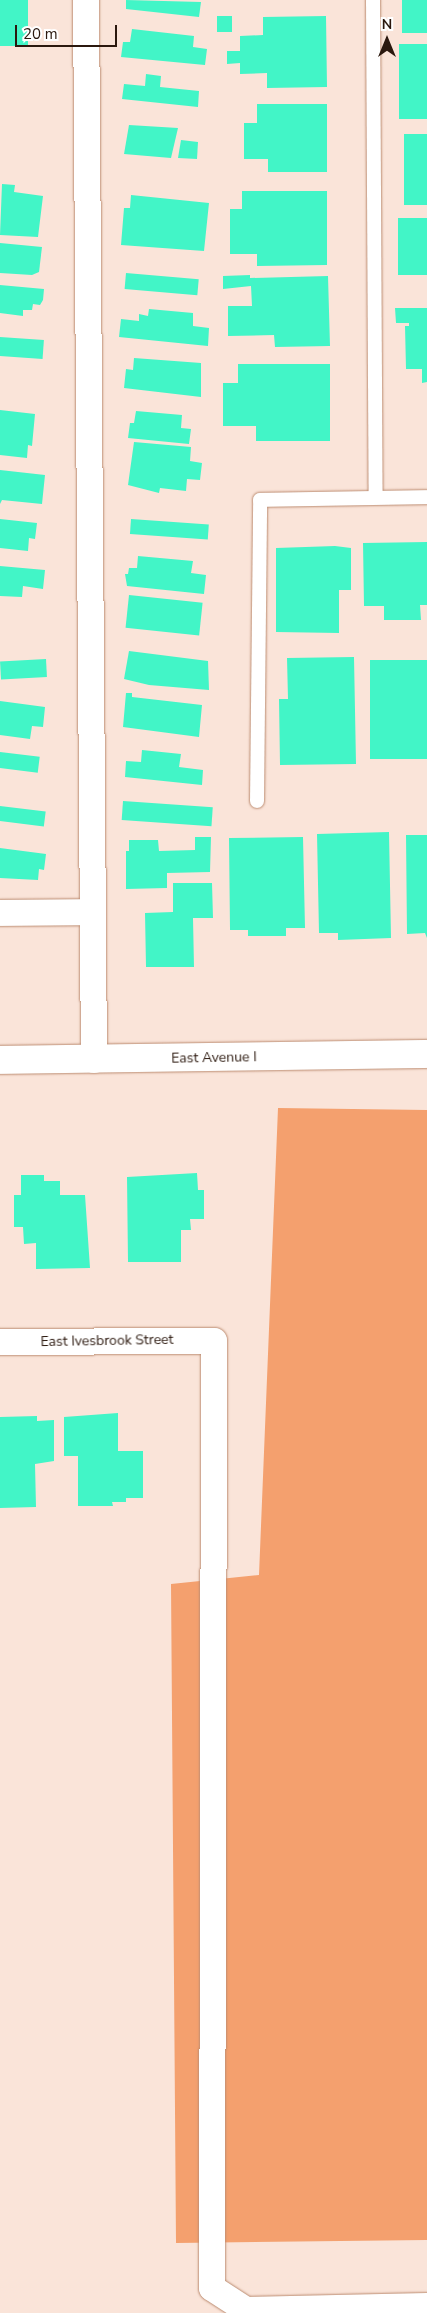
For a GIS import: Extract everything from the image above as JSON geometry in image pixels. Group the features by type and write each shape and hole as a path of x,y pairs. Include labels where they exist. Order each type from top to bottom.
{"main road":[{"name":"East Avenue I","path":"0,1060 427,1054"}],"street":[{"path":"86,0 94,1060"},
{"path":"0,913 93,912"},
{"name":"East Ivesbrook Street","path":"0,1342 214,1340 212,2288 246,2310 427,2306"}],"lane":[{"path":"373,0 376,497"},
{"path":"257,801 260,500 427,497"}],"shaded area":[{"path":"278,1108 427,1110 427,2240 176,2243 171,1584 259,1575"}],"building":[{"path":"0,0 28,0 28,46 0,46"},
{"path":"126,0 201,2 199,17 126,9"},
{"path":"402,0 427,0 427,33 402,33"},
{"path":"217,16 232,16 232,32 217,32"},
{"path":"326,16 327,87 267,88 267,73 240,74 240,63 227,64 227,51 240,51 240,36 263,35 263,17"},
{"path":"132,29 194,36 193,47 207,49 205,65 121,57 123,42 130,42"},
{"path":"399,44 427,44 427,119 399,119"},
{"path":"146,74 161,76 160,87 199,91 198,107 122,99 124,84 145,86"},
{"path":"257,104 327,104 327,172 268,172 268,159 244,159 244,123 257,123"},
{"path":"129,125 178,128 171,158 124,154"},
{"path":"404,134 427,134 427,205 404,205"},
{"path":"181,140 198,142 197,159 178,158"},
{"path":"2,184 15,185 14,192 43,196 38,237 0,235"},
{"path":"242,191 327,191 327,265 257,266 257,254 230,254 230,209 242,209"},
{"path":"131,195 209,203 204,251 121,245 124,208 130,208"},
{"path":"398,218 427,218 427,275 398,275"},
{"path":"0,243 42,247 39,272 32,275 0,273"},
{"path":"126,273 199,279 197,295 125,289"},
{"path":"250,275 250,278 328,276 330,346 275,347 274,335 228,336 228,306 252,306 251,286 223,289 223,276"},
{"path":"0,285 44,289 43,300 40,305 33,304 32,310 23,310 23,316 0,313"},
{"path":"395,308 427,308 427,382 422,383 422,369 406,369 405,326 409,326 409,323 396,323"},
{"path":"149,309 193,313 193,326 209,328 208,346 119,337 121,319 139,321 139,314 148,316"},
{"path":"0,337 44,340 43,359 0,356"},
{"path":"134,358 201,363 201,397 124,388 126,369 133,370"},
{"path":"238,364 330,364 330,441 256,441 256,426 223,426 223,383 238,383"},
{"path":"0,410 35,414 32,446 28,445 27,458 0,455"},
{"path":"136,411 182,415 181,428 191,429 189,444 128,438 130,423 134,423"},
{"path":"134,442 191,447 190,461 202,463 200,480 187,479 186,491 160,488 159,493 128,485"},
{"path":"0,470 45,475 42,504 2,500 0,504"},
{"path":"0,519 37,523 35,539 29,538 28,551 0,548"},
{"path":"131,519 209,524 208,539 130,534"},
{"path":"427,542 427,605 420,605 421,620 384,620 384,606 364,606 363,543"},
{"path":"335,546 351,548 351,590 339,590 339,633 276,632 276,548"},
{"path":"138,556 193,561 191,573 206,575 204,594 127,586 125,574 128,574 129,568 137,568"},
{"path":"0,566 45,570 43,589 23,586 22,597 0,596"},
{"path":"129,595 203,603 199,636 126,628"},
{"path":"129,651 208,661 209,690 149,685 124,679"},
{"path":"354,657 356,764 280,765 279,699 288,699 287,658"},
{"path":"46,659 47,677 1,679 0,661"},
{"path":"370,660 427,660 427,759 370,759"},
{"path":"126,693 132,693 132,697 202,705 199,737 123,727"},
{"path":"0,701 45,707 43,727 32,726 30,739 0,735"},
{"path":"142,750 181,754 179,767 203,770 202,785 125,777 126,761 141,762"},
{"path":"0,752 40,757 38,773 0,768"},
{"path":"123,801 213,807 211,826 122,820"},
{"path":"0,806 46,812 44,826 0,821"},
{"path":"389,832 391,938 338,940 338,933 319,933 317,834"},
{"path":"406,835 427,835 427,938 425,933 407,934"},
{"path":"195,837 211,837 210,872 167,873 167,888 126,889 126,851 129,851 129,840 158,840 159,851 195,850"},
{"path":"303,837 305,928 286,928 286,936 248,936 248,930 230,930 229,838"},
{"path":"0,848 46,854 44,870 39,869 38,880 0,878"},
{"path":"173,883 212,883 213,918 193,918 194,967 146,967 145,913 173,912"},
{"path":"197,1173 198,1190 204,1190 204,1219 190,1219 191,1230 181,1230 181,1262 128,1262 127,1177"},
{"path":"21,1175 44,1175 44,1181 60,1181 60,1195 85,1195 90,1268 36,1269 36,1243 24,1244 23,1227 14,1227 14,1195 21,1195"},
{"path":"118,1413 118,1451 143,1451 143,1498 126,1498 126,1502 112,1502 113,1506 78,1506 78,1456 64,1456 64,1417"},
{"path":"37,1416 37,1421 54,1420 54,1461 35,1464 36,1507 0,1508 0,1417"}]}
